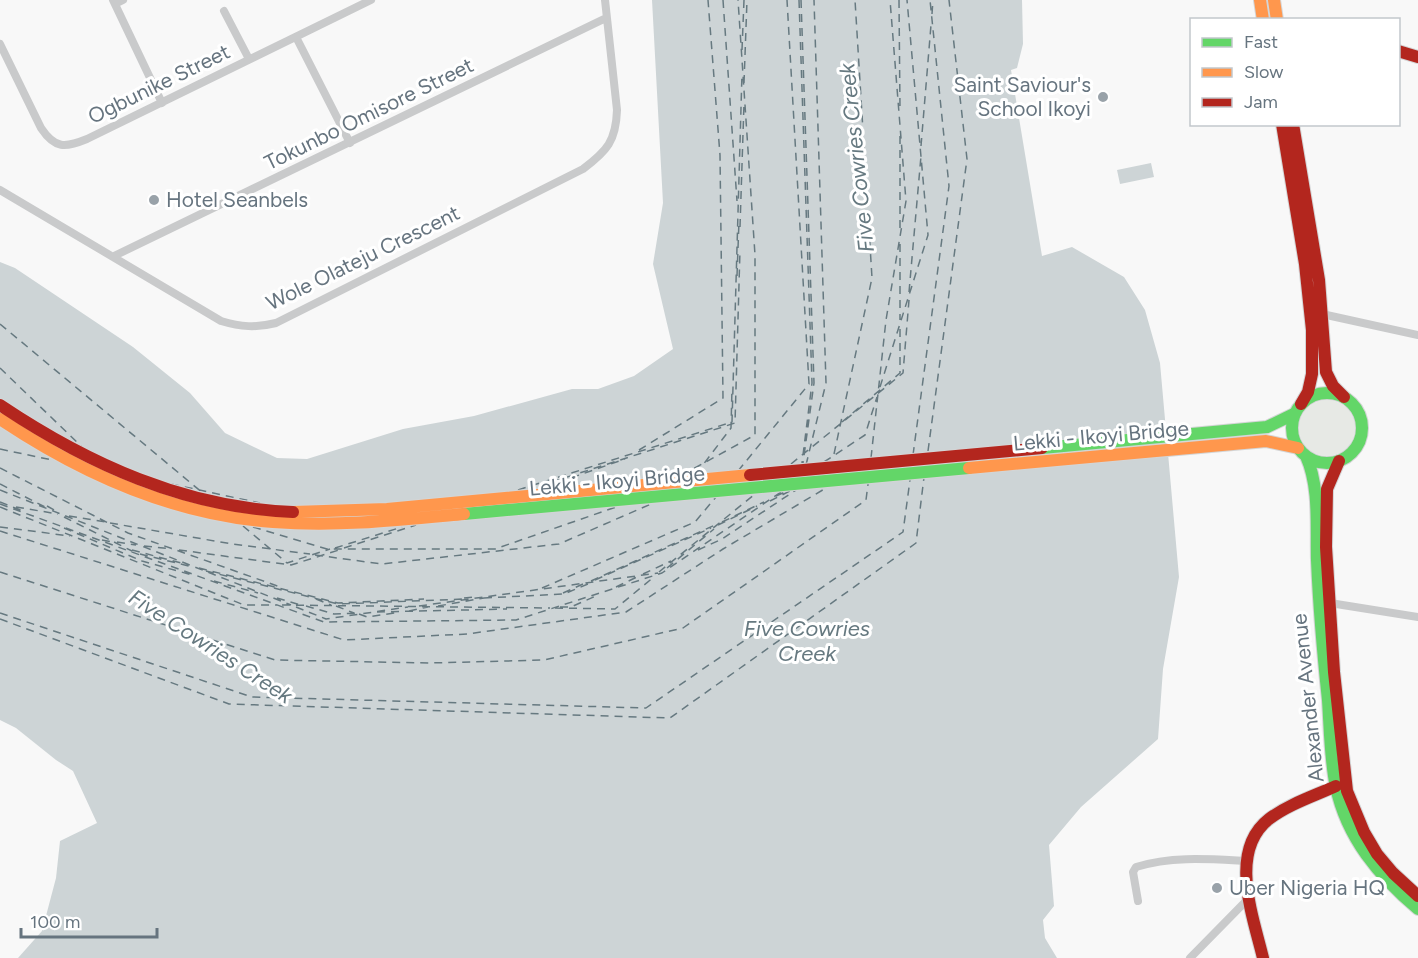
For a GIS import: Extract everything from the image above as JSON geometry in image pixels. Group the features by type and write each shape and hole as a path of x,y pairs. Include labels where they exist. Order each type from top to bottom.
{"main road":[{"path":"1260,0 1263,18"},
{"path":"1274,0 1277,18"},
{"path":"1400,52 1418,57"},
{"path":"1282,126 1305,264 1312,330 1312,374 1308,392 1297,409 1292,431 1302,452 1322,463 1339,461 1355,449 1362,431 1358,411 1333,386 1326,372 1313,240 1293,126"},
{"path":"1297,409 1311,396 1324,393 1344,397"},
{"name":"Lekki - Ikoyi Bridge","path":"0,405 48,438 84,456 161,488 233,505 272,511 308,512 399,508 1256,428 1276,424 1297,409"},
{"name":"Lekki - Ikoyi Bridge","path":"0,419 46,449 81,468 156,498 230,516 269,522 306,524 389,521 1258,441 1282,443 1302,452"},
{"name":"Alexander Avenue","path":"1302,452 1310,465 1314,488 1319,612 1336,786 1343,813 1357,844 1385,880 1418,909"},
{"name":"Alexander Avenue","path":"1339,461 1327,489 1326,547 1335,682 1347,791 1364,832 1377,854 1393,873 1418,896"},
{"path":"1263,958 1249,898 1245,861 1253,833 1270,818 1336,786"}],"street":[{"name":"Ogbunike Street","path":"1,50 47,138 56,144 66,146 76,144 162,103 371,0"},
{"name":"Wole Olateju Crescent","path":"0,190 221,321 239,327 257,327 276,323 583,169 606,150 613,138 617,110 604,0"},
{"path":"117,1 162,103"},
{"path":"224,10 249,59"},
{"name":"Tokunbo Omisore Street","path":"114,256 606,18"},
{"path":"296,37 350,143"},
{"path":"1322,314 1418,335"},
{"path":"1330,603 1418,617"},
{"path":"1138,901 1133,872 1136,867 1149,863 1196,858 1245,861"},
{"path":"1190,958 1249,898"}],"shaded area":[{"path":"1327,400 1338,402 1347,408 1353,417 1355,428 1353,439 1347,448 1338,454 1327,456 1316,454 1307,448 1301,439 1299,428 1301,417 1307,408 1316,402"}],"water":[{"name":"Five Cowries Creek","path":"652,0 1022,0 1023,44 1017,68 1011,70 1042,256 1072,247 1124,277 1145,310 1160,363 1179,577 1163,669 1158,739 1081,807 1049,845 1054,906 1043,920 1045,938 1057,958 18,958 42,931 56,878 60,841 97,823 73,771 16,728 0,720 0,262 15,268 133,347 190,393 225,433 277,458 307,459 403,429 474,416 572,389 598,389 634,376 673,349 653,264 663,203"},
{"path":"1151,163 1154,177 1120,184 1117,170"}],"ferry route":[{"path":"639,450 723,398 720,155 708,0"},
{"path":"723,0 737,201"},
{"path":"682,475 755,435 755,255 738,0"},
{"path":"742,50 744,0"},
{"path":"744,83 747,0"},
{"path":"738,471 809,384 787,0"},
{"path":"799,0 812,383 802,463"},
{"path":"801,0 814,383 803,463"},
{"path":"806,465 826,383 814,0"},
{"path":"834,454 872,278 855,0"},
{"path":"871,458 886,320 906,201 890,0"},
{"path":"899,0 900,110"},
{"path":"880,387 928,235 907,0"},
{"path":"913,455 949,186 930,0"},
{"path":"932,14 933,0"},
{"path":"928,451 967,159 949,0"},
{"path":"921,146 931,25"},
{"path":"518,490 732,422 742,73"},
{"path":"740,227 744,103"},
{"path":"900,136 900,233"},
{"path":"909,292 921,156"},
{"path":"737,276 739,221"},
{"path":"900,244 900,320"},
{"path":"527,490 735,423 740,250"},
{"path":"791,464 903,373 909,300"},
{"path":"0,324 204,494"},
{"path":"842,422 900,373 900,328"},
{"path":"0,368 82,447"},
{"path":"696,474 731,428 732,388"},
{"path":"824,462 865,435 877,397"},
{"path":"0,449 52,460"},
{"path":"545,487 625,459"},
{"path":"0,468 128,533 283,588"},
{"path":"0,619 229,704 670,718 916,543 924,477"},
{"path":"0,613 252,697 646,708 903,532 910,480"},
{"path":"0,484 47,508"},
{"path":"171,484 260,503"},
{"path":"0,572 275,660 429,663 544,660 683,628 866,500 868,484"},
{"path":"0,531 344,640 467,634 626,612 723,549 826,488"},
{"path":"0,490 291,605"},
{"path":"698,550 722,539 796,490"},
{"path":"770,501 790,491"},
{"path":"0,504 324,622 516,620 662,573 781,492"},
{"path":"776,496 785,492"},
{"path":"659,572 755,494"},
{"path":"542,588 695,522 716,497"},
{"path":"0,502 23,511"},
{"path":"722,522 764,502"},
{"path":"315,555 382,564 559,544 651,504"},
{"path":"47,506 56,511"},
{"path":"718,525 757,506"},
{"path":"0,507 244,605 277,605"},
{"path":"16,507 58,514"},
{"path":"253,527 327,549 495,549 616,507"},
{"path":"69,516 106,522"},
{"path":"64,517 132,551"},
{"path":"110,523 232,544 310,554"},
{"path":"344,548 416,525"},
{"path":"591,581 715,525"},
{"path":"243,526 287,563 330,549"},
{"path":"0,527 70,536"},
{"path":"335,548 402,527"},
{"path":"64,528 142,561 192,575"},
{"path":"595,580 711,528"},
{"path":"667,568 714,529"},
{"path":"102,540 112,542"},
{"path":"117,542 136,545"},
{"path":"144,546 172,549"},
{"path":"132,550 185,564"},
{"path":"179,550 291,565 339,550"},
{"path":"140,554 193,567"},
{"path":"643,574 671,561"},
{"path":"199,568 338,603 424,599"},
{"path":"206,571 338,604 464,599"},
{"path":"419,606 658,573"},
{"path":"616,587 639,576"},
{"path":"555,608 615,609 655,576"},
{"path":"214,581 258,593"},
{"path":"563,593 583,584"},
{"path":"484,598 564,594 588,584"},
{"path":"560,607 571,607 598,595"},
{"path":"464,598 474,597"},
{"path":"277,598 301,605"},
{"path":"438,606 484,598"},
{"path":"316,599 331,605"},
{"path":"282,605 550,608"},
{"path":"306,606 334,614 360,613"},
{"path":"336,606 354,613"},
{"path":"296,607 326,619 408,607"},
{"path":"409,611 428,607"},
{"path":"377,612 507,609"},
{"path":"359,614 367,617 395,613"}],"traffic: fast":[{"path":"1334,393 1347,399 1356,408 1360,414 1362,428 1360,442 1352,453 1341,461 1320,463 1302,453 1294,442 1292,421 1302,403 1313,395 1334,393"},
{"path":"1042,448 1267,427 1294,414"},
{"path":"1306,456 1315,494 1320,613 1331,755 1336,787 1348,823 1366,855 1390,883 1418,909"},
{"path":"464,514 969,468"}],"traffic: slow":[{"path":"1260,0 1263,18"},
{"path":"1274,0 1277,18"},
{"path":"0,419 31,439 96,474 164,501 200,511 273,522 321,524 464,514"},
{"path":"969,468 1266,441 1298,448"},
{"path":"293,512 387,509 750,475"}],"traffic: jam":[{"path":"1400,52 1418,57"},
{"path":"1282,126 1305,264 1312,330 1312,374 1308,392 1301,404"},
{"path":"1293,126 1319,280 1326,372 1333,386 1344,397"},
{"path":"0,405 68,446 139,479 214,502 253,509 293,512"},
{"path":"750,475 1042,448"},
{"path":"1339,461 1327,489 1326,547 1334,672 1347,791 1364,832 1377,854 1393,873 1418,896"},
{"path":"1263,958 1247,885 1246,866 1249,848 1257,832 1269,819 1293,805 1336,786"}],"place":[{"name":"Saint Saviour's School Ikoyi","path":"1103,97"},
{"name":"Hotel Seanbels","path":"154,200"},
{"name":"Uber Nigeria HQ","path":"1217,888"}]}
